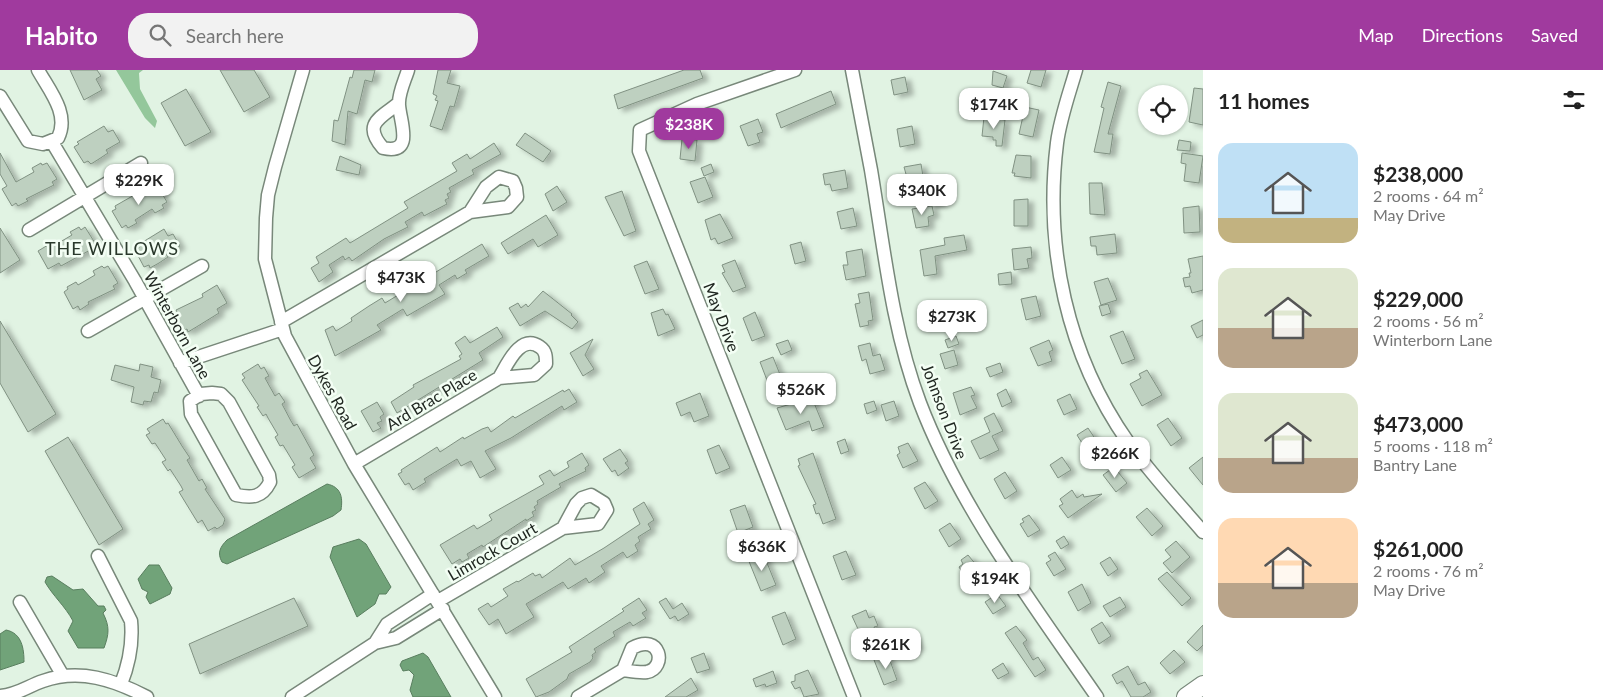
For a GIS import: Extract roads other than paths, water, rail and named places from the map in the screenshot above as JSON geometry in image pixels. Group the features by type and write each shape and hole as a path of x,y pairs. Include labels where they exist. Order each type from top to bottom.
{"street":[{"path":"0,96 28,141 43,144 58,138 61,131 60,111 38,70"},
{"name":"Dykes Road","path":"303,70 268,195 265,259 282,325 301,369 354,464 495,697"},
{"path":"399,103 408,70"},
{"name":"May Drive","path":"795,70 697,104 640,130 639,151 854,697"},
{"name":"Johnson Drive","path":"852,70 897,320 913,381 928,423 959,487 1006,562 1097,697"},
{"path":"1076,70 1057,143 1052,220 1056,258 1070,321 1098,390 1127,440 1203,532"},
{"name":"Winterborn Lane","path":"52,142 145,299 199,396"},
{"path":"29,230 141,163"},
{"path":"180,363 282,325 470,212"},
{"path":"88,331 202,266"},
{"name":"Ard Brac Place","path":"354,464 498,378"},
{"name":"Winterborn Lane","path":"221,394 229,402 269,475 270,482 260,495 250,498 236,495 191,414 190,401 199,396 221,394"},
{"name":"Limrock Court","path":"438,602 562,528"},
{"path":"98,556 131,621 131,647 127,669 121,684"},
{"path":"20,602 62,676"},
{"path":"374,643 387,624 438,602"},
{"path":"292,697 374,643 396,638 438,602"},
{"path":"578,697 623,670"},
{"path":"8,696 30,686 62,676 98,677 121,684 147,697"},
{"path":"1186,697 1203,685"}],"district":[{"name":"THE WILLOWS","path":"112,248"}]}
